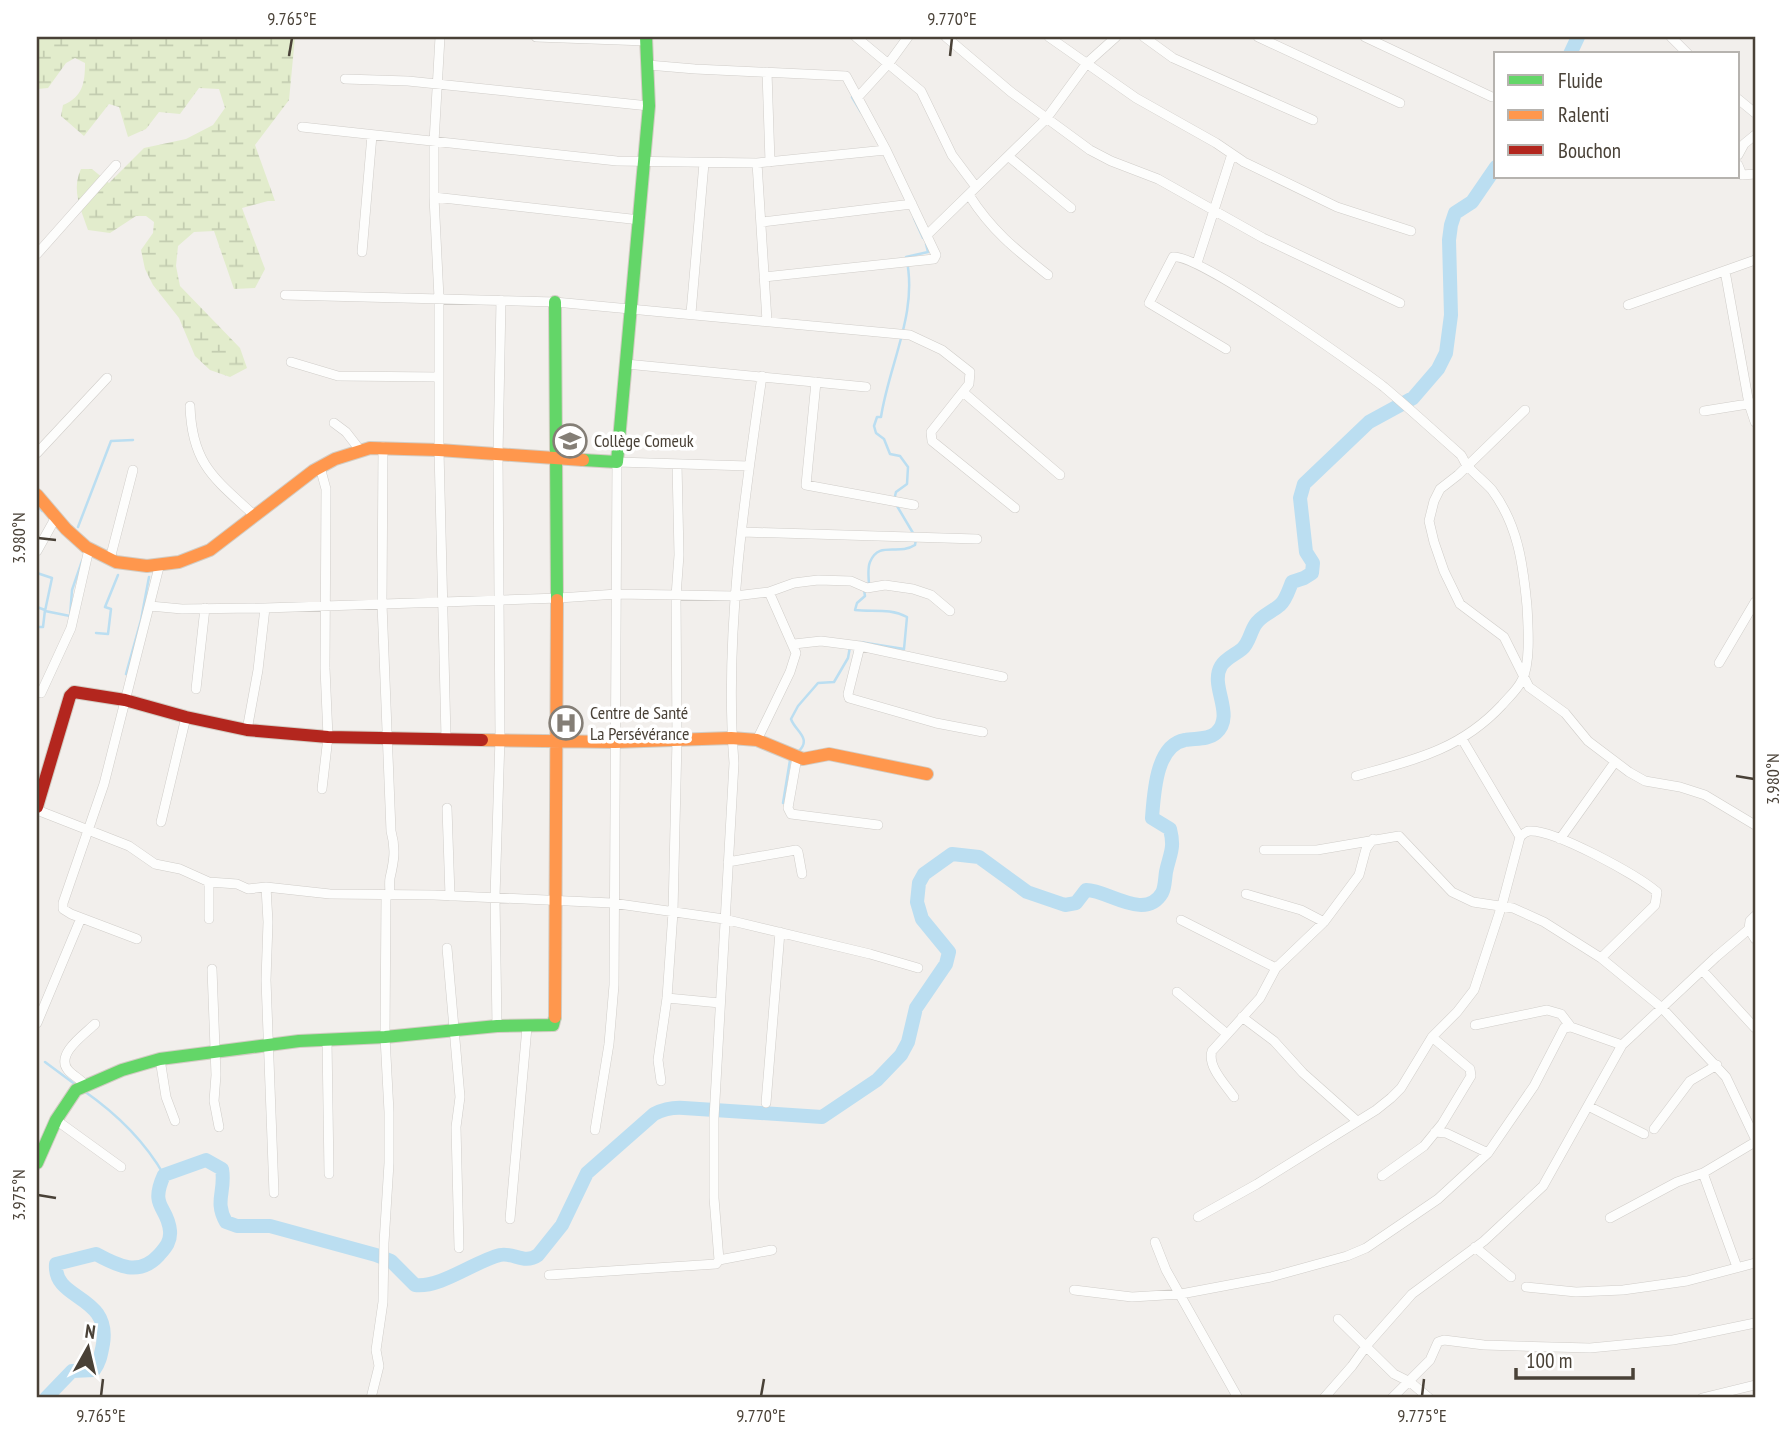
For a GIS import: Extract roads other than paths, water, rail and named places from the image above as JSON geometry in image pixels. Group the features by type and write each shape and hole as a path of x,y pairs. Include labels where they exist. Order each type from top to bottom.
{"street":[{"path":"440,37 434,197 439,298 439,450 446,738"},
{"path":"536,37 646,39 648,65 649,106 645,161 617,462 612,903 614,985 611,1033 595,1130"},
{"path":"856,37 921,91 951,155 976,187"},
{"path":"858,97 890,63 908,37"},
{"path":"946,37 978,66 1046,119 1101,155 1158,179 1305,259 1400,303"},
{"path":"1049,37 1136,98 1232,154 1311,196 1355,214 1411,231"},
{"path":"927,235 1046,119 1087,63 1116,37"},
{"path":"1144,37 1173,58 1313,120"},
{"path":"1258,37 1400,103"},
{"path":"1365,37 1492,97"},
{"path":"1671,37 1686,52"},
{"path":"648,65 841,75 849,80 936,255 934,259 764,277"},
{"path":"767,72 770,162"},
{"path":"345,79 437,84 649,106"},
{"path":"1740,101 1755,113"},
{"path":"302,127 585,159 757,163 886,150"},
{"path":"362,252 372,135"},
{"path":"1740,151 1755,135"},
{"path":"1196,263 1232,154"},
{"path":"1008,156 1071,208"},
{"path":"691,313 704,163"},
{"path":"757,163 766,321"},
{"path":"38,250 116,165"},
{"path":"1740,170 1742,175 1755,174"},
{"path":"968,195 984,219 1001,237 1048,275"},
{"path":"434,197 640,220"},
{"path":"762,222 912,204"},
{"path":"1226,349 1149,303 1174,257 1179,256 1196,263 1276,312 1366,373 1413,412 1480,476 1500,502 1520,547 1528,634 1524,678 1498,709 1462,739 1427,756 1356,776"},
{"path":"1628,305 1755,260"},
{"path":"1725,271 1755,422"},
{"path":"285,295 501,300 630,307 867,329 920,338 954,357 970,372 969,384 931,432 932,441 1015,508"},
{"path":"497,1026 495,897 500,738 498,455 501,300"},
{"path":"37,1163 56,1120 76,1090 122,1070 160,1059 268,1044 385,1037 497,1026 553,1025 559,598 555,302"},
{"path":"292,362 338,376 439,377"},
{"path":"626,364 866,387"},
{"path":"719,1260 714,1198 714,1118 734,763 731,738 735,596 762,376"},
{"path":"37,453 107,379"},
{"path":"816,382 806,485 914,505"},
{"path":"963,391 1060,475"},
{"path":"1704,411 1752,403"},
{"path":"190,406 191,432 198,454 209,471 256,516"},
{"path":"1525,410 1440,489 1430,512 1431,533 1455,596 1469,612 1494,627 1504,637 1529,687 1570,719 1588,741 1615,762 1645,781 1680,787 1705,795 1755,825"},
{"path":"334,423 346,432 360,450"},
{"path":"37,495 89,549 125,565 159,567 176,564 210,550 320,467 360,450 383,447 558,459 749,466"},
{"path":"371,1398 379,1366 377,1340 383,1302 389,1125 385,1037 388,895 390,877 394,871 382,604 383,447"},
{"path":"661,1081 658,1060 667,998 673,912 677,740 676,596 680,555 677,464"},
{"path":"320,467 326,489 328,737 322,789"},
{"path":"110,559 133,470"},
{"path":"37,551 56,517"},
{"path":"743,532 978,539"},
{"path":"41,693 71,628 89,549"},
{"path":"137,939 81,918 63,909 63,903 104,784 159,567"},
{"path":"150,606 265,608 617,594 735,596 769,592 794,583 818,580 851,581 867,588 885,585 913,589 931,595 950,611"},
{"path":"757,740 790,672 796,653 769,592"},
{"path":"1719,663 1755,602"},
{"path":"196,689 205,608"},
{"path":"247,730 260,657 265,608"},
{"path":"794,645 821,641 860,646 1003,677"},
{"path":"860,646 849,698 936,723 983,732"},
{"path":"918,968 724,919 612,903 495,897 330,894 266,887 248,888 237,884 209,882 180,869 155,864 129,846 37,808 71,693 78,692 125,699 186,717 247,730 328,737 615,741 731,738 757,740 807,759 829,754 928,774"},
{"path":"161,822 186,717"},
{"path":"1462,739 1520,837"},
{"path":"797,757 788,808 791,814 877,825"},
{"path":"1560,839 1615,762"},
{"path":"447,808 450,896"},
{"path":"1198,1217 1257,1184 1376,1110 1401,1088 1432,1037 1474,990 1502,905 1520,837 1528,831 1560,839 1607,860 1657,892 1656,905 1601,958"},
{"path":"1264,850 1317,850 1399,836 1452,892 1473,902 1502,905 1528,913 1601,958 1662,1008 1717,1065 1726,1077 1755,1140 1703,1173 1677,1182 1610,1218"},
{"path":"1234,1097 1210,1059 1212,1051 1260,998 1276,968 1324,922 1359,876 1364,854 1373,839"},
{"path":"728,862 796,850 799,852 802,874"},
{"path":"209,882 209,919"},
{"path":"266,887 268,1044 274,1193"},
{"path":"1246,894 1301,910 1324,922"},
{"path":"1755,916 1750,921 1749,929 1755,939"},
{"path":"37,1023 81,918"},
{"path":"1181,920 1276,968"},
{"path":"1324,1398 1416,1291 1475,1247 1543,1186 1622,1045 1749,929"},
{"path":"766,1103 780,932"},
{"path":"447,948 460,1097 456,1127 459,1248"},
{"path":"212,969 214,1101 219,1127"},
{"path":"1702,970 1755,1028"},
{"path":"1177,992 1227,1034"},
{"path":"667,998 720,1003"},
{"path":"1475,1025 1547,1010 1562,1014 1571,1027"},
{"path":"1242,1017 1274,1041 1303,1073 1357,1121"},
{"path":"86,1086 69,1071 65,1065 65,1057 68,1050 95,1024"},
{"path":"510,1219 527,1027"},
{"path":"1074,1290 1132,1297 1181,1294 1271,1277 1366,1248 1438,1199 1488,1153 1534,1086 1564,1028 1571,1027 1622,1045"},
{"path":"1382,1176 1424,1146 1442,1124 1472,1073 1471,1069 1432,1037"},
{"path":"327,1040 328,1174"},
{"path":"160,1059 166,1097 175,1121"},
{"path":"1588,1106 1649,1131 1690,1081 1717,1065"},
{"path":"56,1120 121,1167"},
{"path":"1435,1132 1446,1133 1488,1153"},
{"path":"1703,1173 1737,1267"},
{"path":"1154,1242 1204,1341 1238,1398"},
{"path":"1475,1247 1511,1277"},
{"path":"549,1275 689,1268 772,1250"},
{"path":"1527,1287 1576,1292 1623,1290 1687,1280 1755,1263"},
{"path":"1338,1319 1394,1374 1410,1382 1429,1398"},
{"path":"1392,1398 1430,1360 1438,1342 1444,1340 1484,1345 1590,1348 1673,1340 1755,1323"},
{"path":"1702,1398 1755,1385"}],"waterway":[{"path":"1571,52 1578,37"},
{"path":"852,97 861,112"},
{"path":"46,1398 72,1371 94,1370 103,1344 103,1328 99,1316 91,1306 63,1285 57,1276 56,1264 96,1254 128,1267 136,1268 151,1262 169,1242 169,1223 158,1194 164,1175 206,1160 222,1169 221,1208 226,1222 237,1226 270,1226 376,1255 391,1261 415,1285 436,1282 500,1255 533,1258 562,1225 587,1173 654,1114 680,1108 822,1117 877,1080 901,1055 908,1042 916,1008 946,964 949,952 922,919 917,902 919,883 924,874 952,854 979,857 1027,892 1065,905 1076,903 1086,890 1136,905 1155,901 1163,891 1172,846 1170,829 1152,818 1162,760 1175,744 1216,733 1224,718 1218,682 1221,666 1244,647 1257,622 1282,603 1292,582 1312,573 1313,563 1306,552 1300,498 1304,484 1369,422 1413,398 1438,369 1446,353 1451,315 1451,225 1455,213 1472,202 1494,170"},
{"path":"914,218 923,238"},
{"path":"894,500 896,492 907,484 908,467 900,456 890,454 884,439 876,433 874,426 877,417 881,417 906,317 909,297 906,257 928,252 926,244"},
{"path":"78,527 111,441 133,440"},
{"path":"37,505 42,511"},
{"path":"897,506 913,533"},
{"path":"869,586 869,568 874,555 884,550 909,548 915,545 916,539"},
{"path":"37,573 52,578 45,611 70,616 72,590 82,561"},
{"path":"96,633 108,634 111,609 105,607 118,575"},
{"path":"126,674 141,620 149,577"},
{"path":"860,642 904,649 907,617 888,611 855,610 857,603 865,596 864,590"},
{"path":"37,607 45,610 43,627 37,627"},
{"path":"799,751 804,742 791,719 798,706 818,683 834,682 848,658 850,647"},
{"path":"783,803 790,760"},
{"path":"45,1062 76,1085"},
{"path":"84,1091 129,1128 164,1175"}],"place":[{"name":"Collège Comeuk","path":"570,441"},
{"name":"Centre de Santé La Persévérance","path":"566,723"}]}
